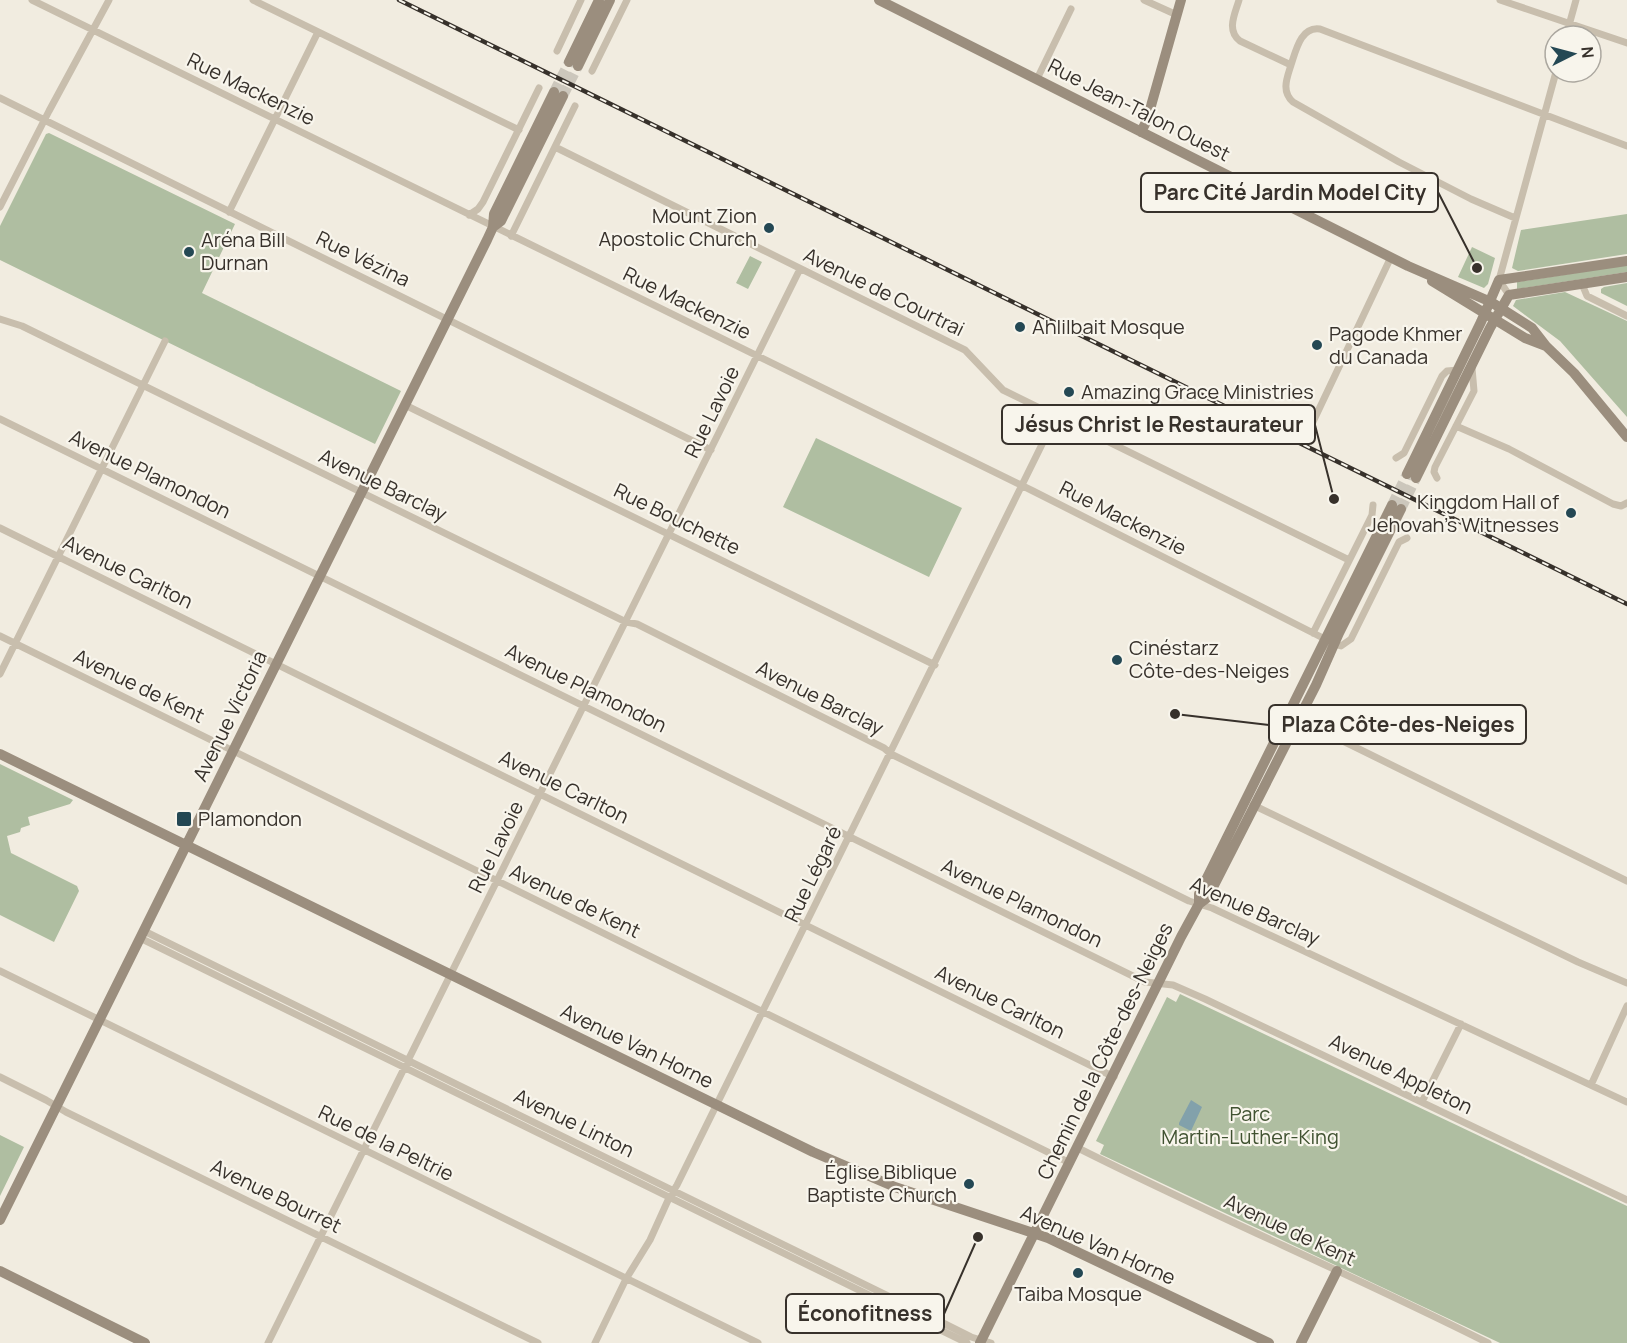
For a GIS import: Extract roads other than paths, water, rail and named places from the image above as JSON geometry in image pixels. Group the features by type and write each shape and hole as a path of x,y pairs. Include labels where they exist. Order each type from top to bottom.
{"main road":[{"path":"599,0 573,64 610,0"},
{"name":"Rue Jean-Talon Ouest","path":"879,0 1414,269 1491,302 1532,328 1627,437"},
{"path":"1142,132 1181,0"},
{"name":"Avenue Victoria","path":"0,1220 493,227 501,221 558,94"},
{"path":"1627,261 1503,280 1491,302 1490,317 1472,366 1412,476 1458,369 1490,317 1501,308 1509,295 1627,277"},
{"name":"Rue Jean-Talon Ouest","path":"1414,269 1525,338 1546,346"},
{"name":"Chemin de la Côte-des-Neiges","path":"984,1342 1035,1233 1199,904 1208,897 1249,804 1396,507"},
{"name":"Avenue Van Horne","path":"0,754 716,1105 864,1174 1035,1233 1269,1343"},
{"path":"0,1271 145,1343"},
{"path":"1301,1343 1337,1271"}],"street":[{"name":"Rue Mackenzie","path":"32,0 759,356 1330,642"},
{"path":"0,207 109,0"},
{"path":"253,0 519,130"},
{"path":"557,51 581,0"},
{"path":"592,71 627,0"},
{"path":"1144,0 1177,15"},
{"path":"1239,0 1232,29 1235,36 1240,41 1291,65"},
{"path":"1500,0 1627,43"},
{"path":"1570,23 1576,0"},
{"path":"1036,79 1071,9"},
{"path":"1515,218 1471,199 1399,162 1293,102 1287,96 1286,88 1291,65 1299,43 1306,32 1311,29 1320,29 1627,146"},
{"path":"229,212 318,32"},
{"path":"1509,295 1503,280 1503,267 1553,84"},
{"path":"469,215 482,205 539,88"},
{"name":"Rue Vézina","path":"0,98 711,450"},
{"path":"511,236 575,106"},
{"name":"Avenue de Courtrai","path":"555,147 965,350 1003,390 1349,560"},
{"path":"1312,424 1390,257"},
{"name":"Rue Lavoie","path":"268,1343 759,356 800,269"},
{"path":"1582,284 1587,296 1627,316"},
{"name":"Avenue Barclay","path":"0,319 22,326 626,622 658,635 884,748 891,754 1190,901 1212,908 1627,1102"},
{"path":"0,674 165,341"},
{"path":"1437,478 1435,468 1474,391 1472,366"},
{"path":"1396,458 1404,453 1442,376 1447,371 1458,369"},
{"name":"Rue Bouchette","path":"405,405 935,665"},
{"name":"Rue Légaré","path":"595,1343 626,1279 650,1240 675,1190 1056,416"},
{"name":"Avenue Plamondon","path":"0,419 585,705 1139,980 1159,984"},
{"path":"1456,426 1509,448 1616,505 1627,503"},
{"path":"1313,633 1371,515 1373,505"},
{"name":"Avenue Carlton","path":"0,528 1114,1077"},
{"path":"1330,642 1341,646 1351,639 1399,542 1407,538"},
{"name":"Avenue de Kent","path":"0,636 1070,1163"},
{"path":"1293,716 1627,881"},
{"path":"1249,804 1578,962 1627,983"},
{"name":"Avenue Linton","path":"142,935 409,1060 984,1342"},
{"name":"Avenue Linton","path":"142,935 405,1068 966,1343"},
{"name":"Rue de la Peltrie","path":"0,971 758,1343"},
{"name":"Avenue Appleton","path":"1159,984 1173,985 1205,999 1627,1200"},
{"path":"1591,1085 1627,1006"},
{"path":"1422,1102 1461,1024"},
{"name":"Avenue Bourret","path":"0,1077 56,1107 538,1343"},
{"name":"Avenue de Kent","path":"1078,1148 1438,1317 1488,1343"}],"water":[{"path":"1191,1100 1202,1107 1191,1131 1179,1123"}],"tunnel":[{"path":"554,92 569,62"},
{"path":"563,96 578,66"},
{"path":"1392,505 1407,474"},
{"path":"1401,509 1416,478"}],"railway":[{"path":"399,0 1627,604"}],"place":[{"name":"Mount Zion Apostolic Church","path":"769,228"},
{"name":"Aréna Bill Durnan","path":"189,252"},
{"name":"Parc Cité Jardin Model City","path":"1477,268"},
{"name":"Ahlilbait Mosque","path":"1020,327"},
{"name":"Pagode Khmer du Canada","path":"1317,345"},
{"name":"Amazing Grace Ministries","path":"1069,392"},
{"name":"Jésus Christ le Restaurateur","path":"1334,499"},
{"name":"Kingdom Hall of Jehovah's Witnesses","path":"1571,513"},
{"name":"Cinéstarz Côte-des-Neiges","path":"1117,660"},
{"name":"Plaza Côte-des-Neiges","path":"1175,714"},
{"name":"Plamondon","path":"184,819"},
{"name":"Église Biblique Baptiste Church","path":"969,1184"},
{"name":"Éconofitness","path":"978,1237"},
{"name":"Taiba Mosque","path":"1078,1273"}],"park label":[{"name":"Parc Martin-Luther-King","path":"1250,1126"}]}
